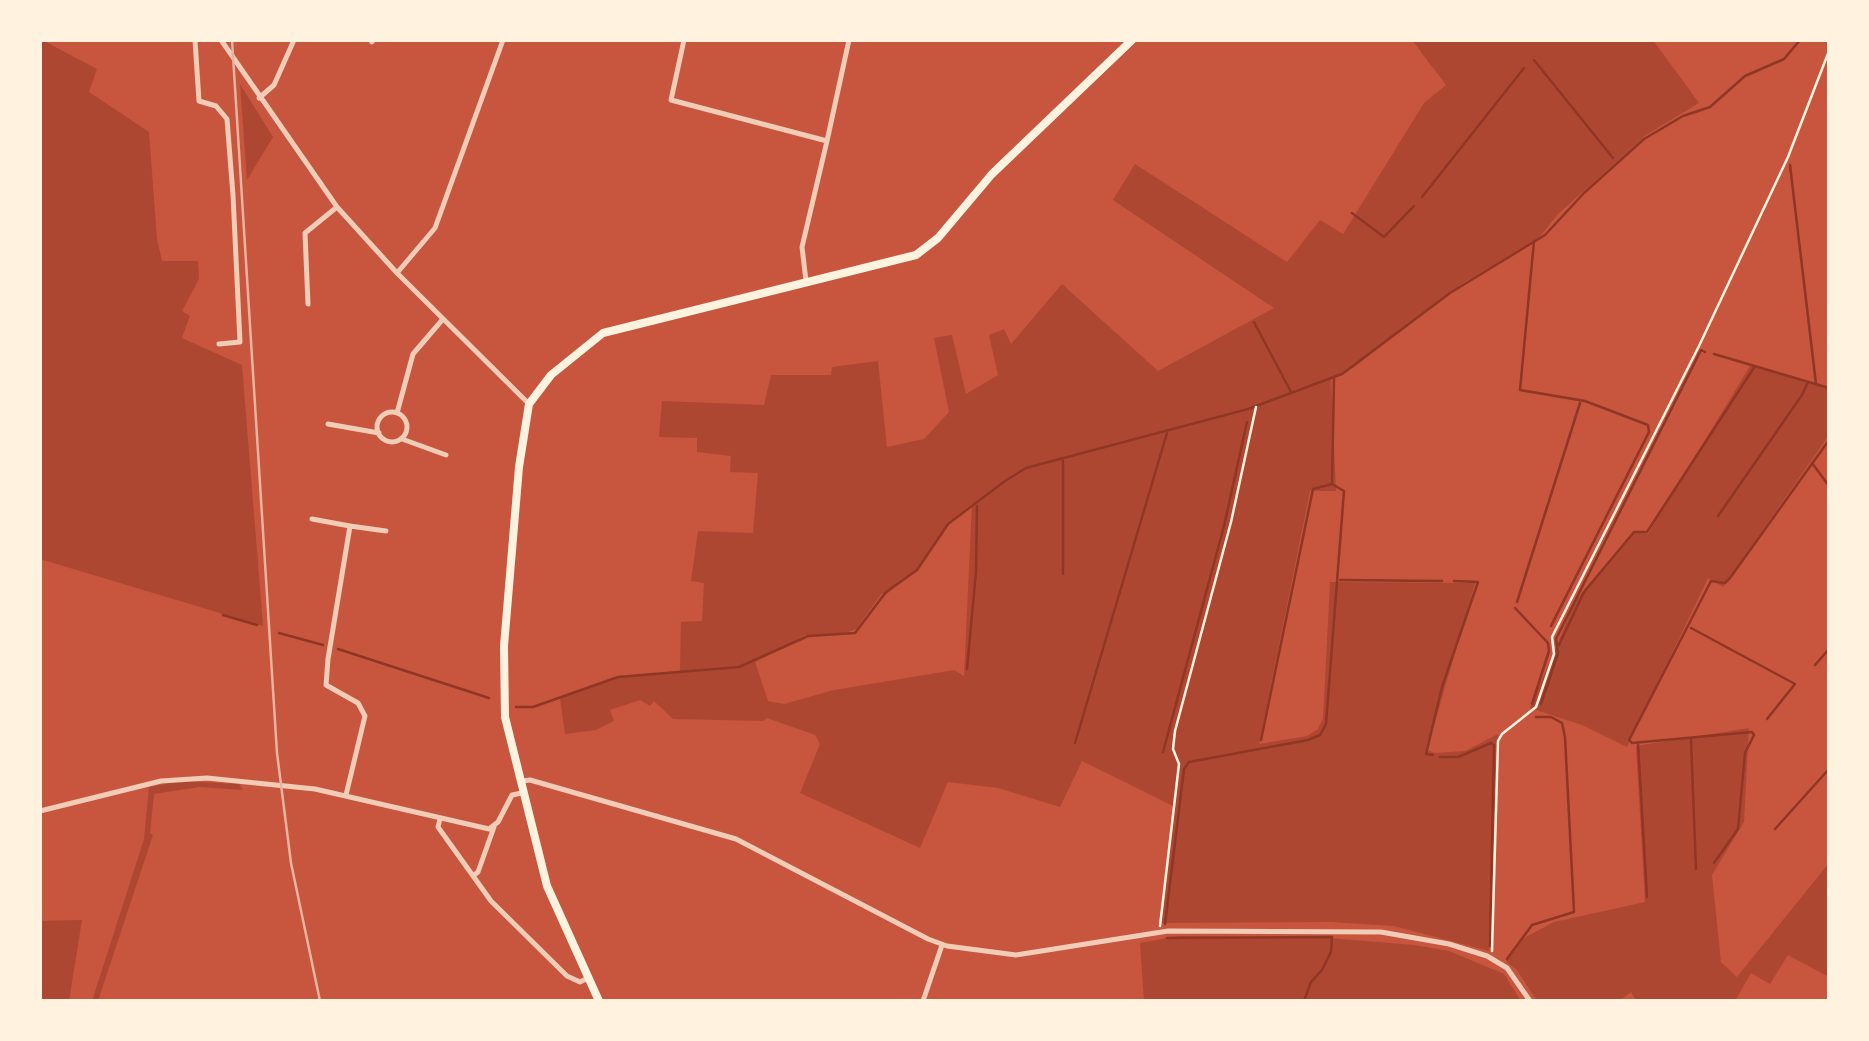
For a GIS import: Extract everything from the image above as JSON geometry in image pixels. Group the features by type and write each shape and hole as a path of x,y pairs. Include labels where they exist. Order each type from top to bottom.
{"main road":[{"path":"599,1001 547,886 519,781 504,701 504,646 515,515 529,404 551,376 602,334 904,259 929,246 992,174 1132,40"}],"street":[{"path":"194,40 200,101 216,106 226,119 233,195 240,342 219,344"},
{"path":"221,40 336,207 529,404"},
{"path":"259,98 274,85 294,40"},
{"path":"397,273 435,228 503,40"},
{"path":"684,40 671,100 827,142"},
{"path":"806,281 802,247 849,40"},
{"path":"308,304 306,234 336,207"},
{"path":"397,413 413,354 444,319"},
{"path":"328,424 379,433 392,442 401,438 407,424 397,413 389,412 381,418 379,433"},
{"path":"401,438 446,455"},
{"path":"312,520 386,531"},
{"path":"346,795 365,716 358,703 328,688 326,679 350,526"},
{"path":"40,812 177,778 280,784 346,795 478,828 494,828"},
{"path":"519,781 530,780 736,839 942,945 1016,955 1160,932 1381,932 1449,944 1491,958 1507,968 1530,1001"},
{"path":"472,876 478,872 494,828 512,795 522,792"},
{"path":"440,819 438,827 491,902 566,976 580,982 588,978"},
{"path":"922,1001 942,945"}],"path":[{"path":"1491,958 1498,741 1536,707 1554,654 1552,637 1788,157 1829,51"},
{"path":"1160,932 1179,764 1173,749 1175,731 1231,522 1256,407"}],"shaded area":[{"path":"42,40 97,69 89,92 149,132 162,261 198,261 199,279 182,311 190,316 182,338 242,365 263,626 40,559"},
{"path":"1412,40 1653,40 1699,103 1646,135 1558,214 1538,239 1463,283 1353,368 1331,379 1336,491 1310,491 1259,744 1307,736 1318,729 1323,719 1330,582 1475,583 1427,750 1465,751 1498,734 1489,951 1394,926 1331,922 1161,923 1173,806 1082,761 1060,807 998,788 948,782 920,848 800,793 820,744 815,735 767,718 673,719 654,701 650,706 640,700 610,710 614,721 596,730 565,734 560,698 618,677 680,671 681,622 702,621 704,583 691,581 698,531 753,533 758,473 730,472 731,456 697,452 697,438 659,437 662,401 764,405 771,375 831,375 832,367 878,361 887,447 924,439 949,412 934,338 952,335 966,394 998,375 989,335 1004,329 1011,344 1062,284 1158,371 1274,308 1113,200 1135,164 1287,262 1320,220 1343,234 1424,103 1446,85","holes":["972,504 964,676 954,670 834,690 784,704 768,701 755,662 805,635 856,629 882,593 884,596 914,573 954,518"]},
{"path":"240,84 273,137 247,180"},
{"path":"1750,366 1829,387 1829,435 1723,587 1708,578 1627,747 1582,725 1530,708 1576,600 1633,532 1648,534"},
{"path":"1749,728 1744,822 1712,875 1721,962 1737,977 1829,863 1829,977 1788,955 1770,984 1751,973 1735,1001 1636,1001 1631,992 1619,1001 1537,1001 1517,970 1506,962 1524,938 1554,922 1645,902 1636,746"},
{"path":"182,781 239,784 243,790 199,787 154,794 150,833 153,835 98,1001 92,1001 144,839 149,787"},
{"path":"82,920 69,1001 40,1001 40,921"},
{"path":"1179,936 1329,938 1449,951 1504,974 1521,1001 1144,1001 1140,943"}],"waterway":[{"path":"516,707 533,707 618,677 739,667 808,636 855,633 886,592 917,570 948,524 1005,481 1026,468 1248,409 1342,374 1450,293 1545,235 1584,193 1644,139 1683,116 1710,107 1745,76 1784,59 1800,40"},
{"path":"1534,60 1613,158"},
{"path":"1422,197 1524,68"},
{"path":"1790,165 1816,384"},
{"path":"1352,213 1384,237 1414,206"},
{"path":"1534,241 1520,390 1585,401 1648,425 1649,432 1551,626"},
{"path":"1254,322 1291,392"},
{"path":"1541,704 1558,653 1556,639 1701,350 1705,352"},
{"path":"1714,354 1829,388"},
{"path":"1559,645 1584,592 1634,532 1647,532 1755,366"},
{"path":"1165,924 1184,769 1189,762 1308,740 1320,735 1326,724 1344,491 1332,484 1334,379"},
{"path":"1718,516 1808,382"},
{"path":"1517,602 1580,403"},
{"path":"1163,752 1224,526 1247,422"},
{"path":"1075,743 1167,433"},
{"path":"1714,863 1738,829 1745,753 1752,732 1632,743 1629,740 1711,581 1725,583 1730,578 1829,440"},
{"path":"1063,461 1063,574"},
{"path":"1812,463 1829,486"},
{"path":"1261,740 1313,489 1332,484"},
{"path":"967,669 976,572 977,506"},
{"path":"1340,580 1442,581"},
{"path":"1433,755 1426,754 1442,687 1478,582 1454,581"},
{"path":"1515,608 1548,643 1532,704"},
{"path":"223,615 257,625"},
{"path":"1691,628 1795,684 1767,719"},
{"path":"279,633 323,645"},
{"path":"338,649 489,698"},
{"path":"1815,665 1829,649"},
{"path":"1507,959 1532,925 1574,912 1565,737 1562,723 1551,717 1536,717"},
{"path":"1691,740 1696,869"},
{"path":"1638,744 1647,897"},
{"path":"1440,757 1458,757 1494,745 1490,946"},
{"path":"1775,829 1829,769"},
{"path":"1167,938 1332,937 1331,952 1311,982 1304,1001"},
{"path":"1809,1001 1829,1000"}],"railway":[{"path":"232,40 277,753 291,863 320,1001"}]}
